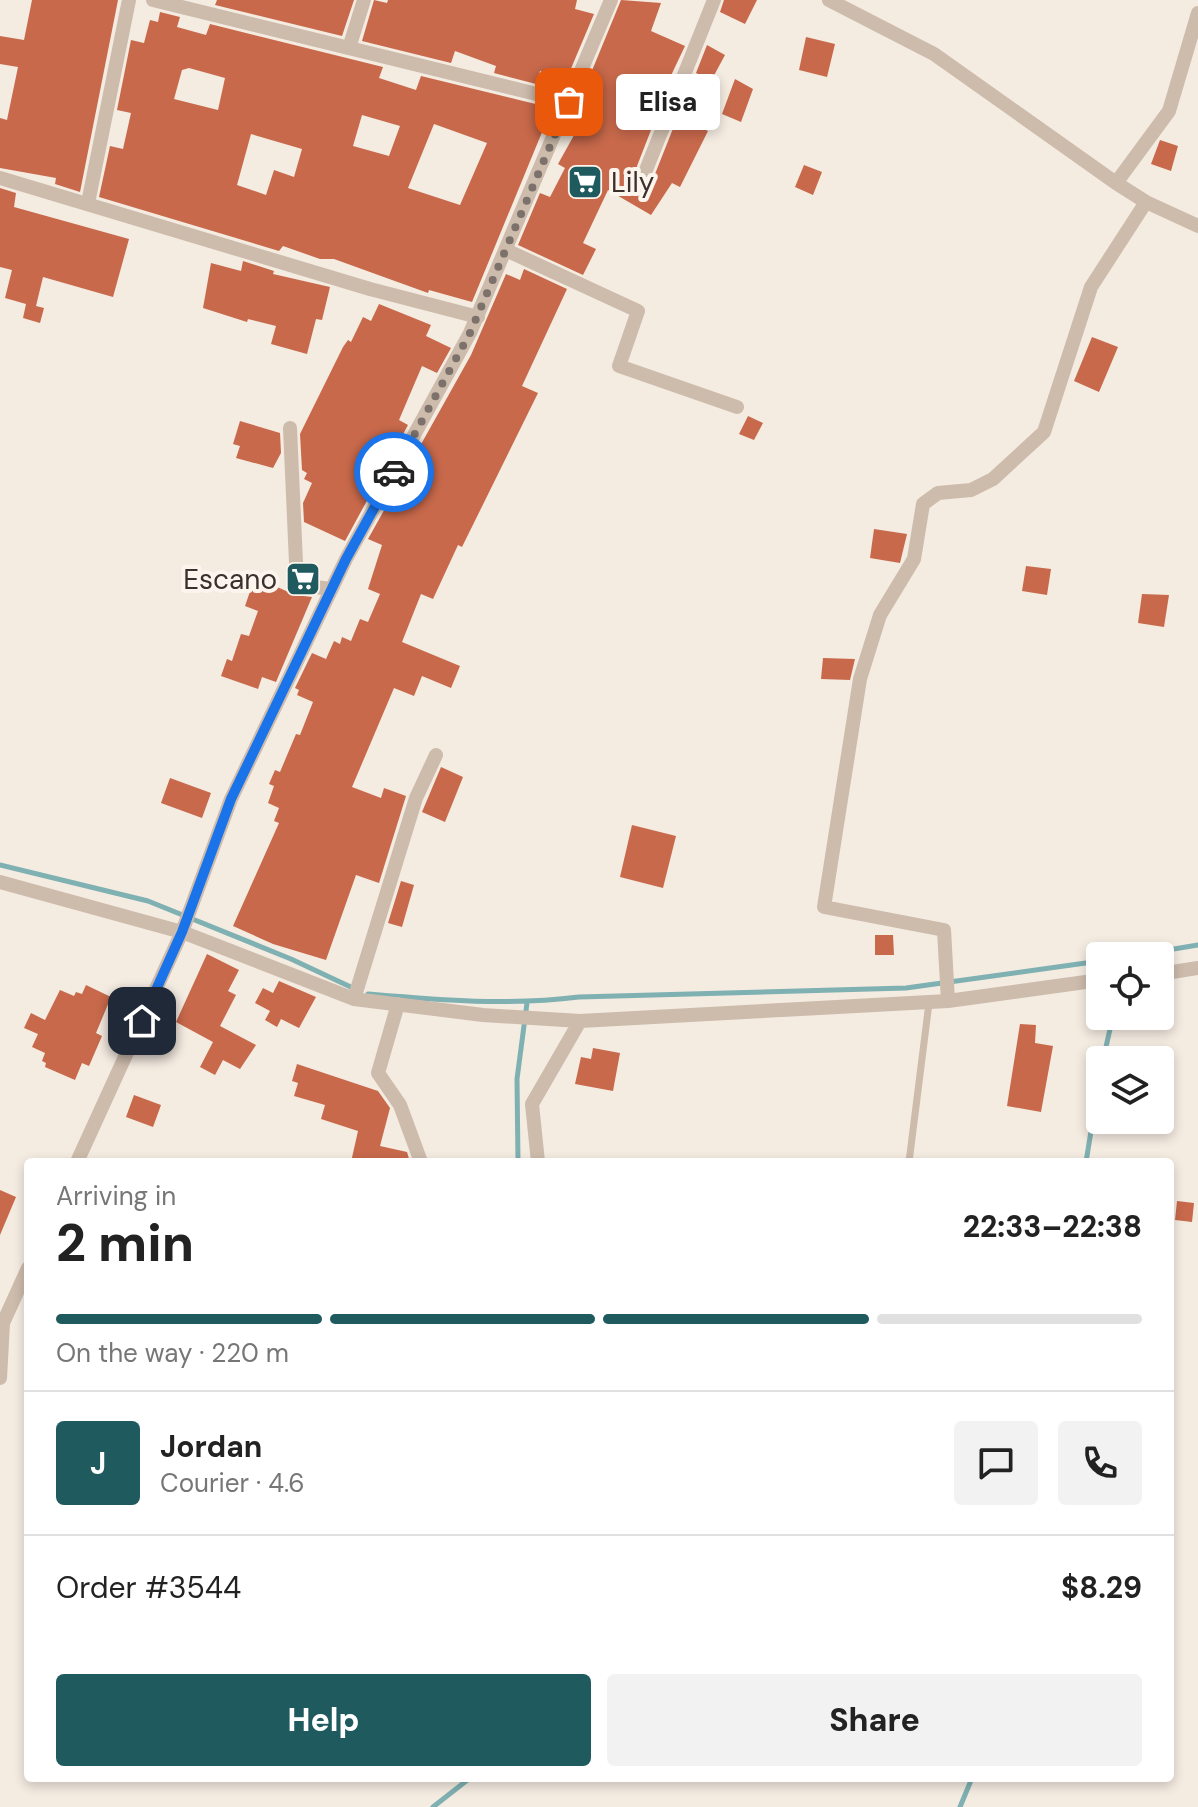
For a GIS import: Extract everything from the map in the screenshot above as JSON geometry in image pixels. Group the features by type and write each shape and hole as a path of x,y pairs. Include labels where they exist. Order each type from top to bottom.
{"street":[{"path":"88,203 129,0"},
{"path":"153,0 569,102"},
{"path":"349,48 364,0"},
{"path":"79,1158 182,932 231,799 332,589 478,317 611,0"},
{"path":"646,170 714,0"},
{"path":"829,0 934,54 1116,183 1146,202 1198,226"},
{"path":"1116,183 1169,111 1198,13"},
{"path":"0,178 370,289 478,317"},
{"path":"948,1001 944,930 824,907 860,679 880,615 914,559 923,504 938,493 971,490 993,479 1044,432 1091,287 1146,202"},
{"path":"506,250 638,311 619,366 737,407"},
{"path":"290,428 297,585 332,589"},
{"path":"354,999 416,798 436,755"},
{"path":"0,882 182,932 354,999 483,1015 580,1021 929,1003 1086,982"},
{"path":"1174,972 1198,968"},
{"path":"398,1004 378,1073 396,1097 419,1158"},
{"path":"538,1158 532,1104 580,1021"},
{"path":"0,1378 3,1323 24,1277"}],"lane":[{"path":"910,1158 929,1003"}],"building":[{"path":"32,0 118,0 80,192 55,184 56,178 0,168 0,118 7,120 18,67 0,64 0,36 24,40"},
{"path":"217,0 354,0 342,36 215,5"},
{"path":"374,0 387,3 388,0 577,0 575,9 594,14 567,78 540,71 536,84 494,73 496,66 455,51 451,63 362,41"},
{"path":"621,0 661,3 651,31 685,46 657,105 660,107 637,166 638,176 647,180 655,174 678,116 708,131 680,187 672,183 651,215 608,190 583,243 596,249 583,275 518,245 540,193 550,197 565,168 558,164 588,110 584,108 598,76 591,73"},
{"path":"724,0 757,0 745,24 720,12"},
{"path":"160,12 180,17 177,27 206,35 210,24 383,67 379,78 416,90 421,76 552,108 472,302 429,290 428,293 334,259 320,259 283,246 279,251 99,197 110,146 123,149 131,113 117,110 131,40 144,43 150,20 158,22","holes":["189,68 225,78 218,110 174,99 182,70","362,115 400,126 389,156 353,146","434,124 487,143 460,205 408,188","251,134 302,149 294,177 274,170 266,195 237,185"]},
{"path":"806,37 835,44 827,77 799,70"},
{"path":"707,45 725,55 711,81 696,73"},
{"path":"735,79 753,89 741,122 722,114"},
{"path":"1160,140 1178,146 1171,171 1151,164"},
{"path":"804,165 822,172 813,195 795,187"},
{"path":"0,188 16,193 14,207 129,239 113,297 43,277 36,306 44,308 40,323 23,318 26,304 5,298 12,270 0,267"},
{"path":"243,261 274,271 273,274 330,287 322,320 316,319 307,354 271,344 276,326 248,319 247,322 203,308 211,263 241,271"},
{"path":"524,269 567,289 522,386 538,393 462,547 458,545 433,599 421,594 402,642 460,666 451,688 422,676 414,696 394,688 352,787 381,798 384,788 406,796 379,883 356,875 326,960 273,944 233,926 279,823 274,821 279,808 268,803 274,786 269,784 275,770 280,772 296,734 300,735 313,702 297,695 299,690 295,688 312,653 326,659 334,641 340,644 342,637 351,641 360,619 368,622 380,594 368,589 382,545 368,539 471,355 506,274 520,280"},
{"path":"379,304 431,325 426,336 451,348 437,373 422,366 399,420 408,425 345,541 304,522 303,503 312,483 304,479 307,473 302,470 300,434 343,347 348,340 351,342 363,317 371,321"},
{"path":"1092,337 1118,347 1099,392 1074,381"},
{"path":"748,416 763,423 754,440 739,434"},
{"path":"240,421 280,433 281,453 273,468 236,458 240,446 233,444"},
{"path":"874,529 907,534 900,563 870,558"},
{"path":"1026,566 1051,569 1047,595 1022,591"},
{"path":"255,577 295,595 312,597 276,682 262,677 258,689 221,676 227,659 232,661 241,634 249,636 258,611 245,606"},
{"path":"1142,594 1169,595 1164,627 1138,623"},
{"path":"823,658 855,659 850,680 821,679"},
{"path":"441,767 463,777 445,822 422,812"},
{"path":"170,778 211,793 202,818 161,803"},
{"path":"632,825 676,836 663,888 620,877"},
{"path":"401,881 414,885 402,927 388,923"},
{"path":"875,935 893,935 894,955 875,955"},
{"path":"207,954 239,970 228,991 236,995 220,1026 256,1045 240,1069 223,1060 215,1075 200,1067 213,1042 176,1022"},
{"path":"279,981 316,997 299,1028 281,1019 277,1027 265,1020 270,1011 255,1003 263,988 273,993"},
{"path":"86,985 111,997 96,1033 102,1036 89,1066 82,1063 75,1080 45,1067 46,1063 42,1061 45,1053 32,1047 38,1034 24,1028 31,1013 45,1020 60,990 74,996 76,992 82,994"},
{"path":"116,991 129,997 122,1014 109,1008"},
{"path":"1020,1024 1036,1025 1035,1043 1053,1046 1041,1112 1007,1106"},
{"path":"593,1048 620,1053 613,1091 575,1084 581,1057 591,1059"},
{"path":"297,1064 378,1091 390,1108 380,1146 407,1152 409,1158 352,1158 358,1131 321,1119 325,1105 294,1096 298,1083 292,1081"},
{"path":"134,1095 161,1105 153,1127 126,1117"},
{"path":"0,1190 16,1197 0,1235"},
{"path":"1177,1201 1194,1203 1192,1222 1175,1220"}],"waterway":[{"path":"0,865 148,901 291,959 355,989"},
{"path":"1174,949 1198,945"},
{"path":"368,994 499,1002 906,988 1086,963"},
{"path":"518,1158 517,1079 527,1003"},
{"path":"1106,1046 1110,1030"},
{"path":"1087,1158 1091,1134"},
{"path":"433,1807 465,1782"},
{"path":"960,1807 970,1782"}],"way so far":[{"path":"394,472 478,317 569,102"}],"place":[{"name":"Elisa","path":"569,102"},
{"name":"Lily","path":"585,182"},
{"name":"Escano","path":"303,579"}],"route":[{"path":"142,1021 182,932 231,799 346,559 394,472"}]}
